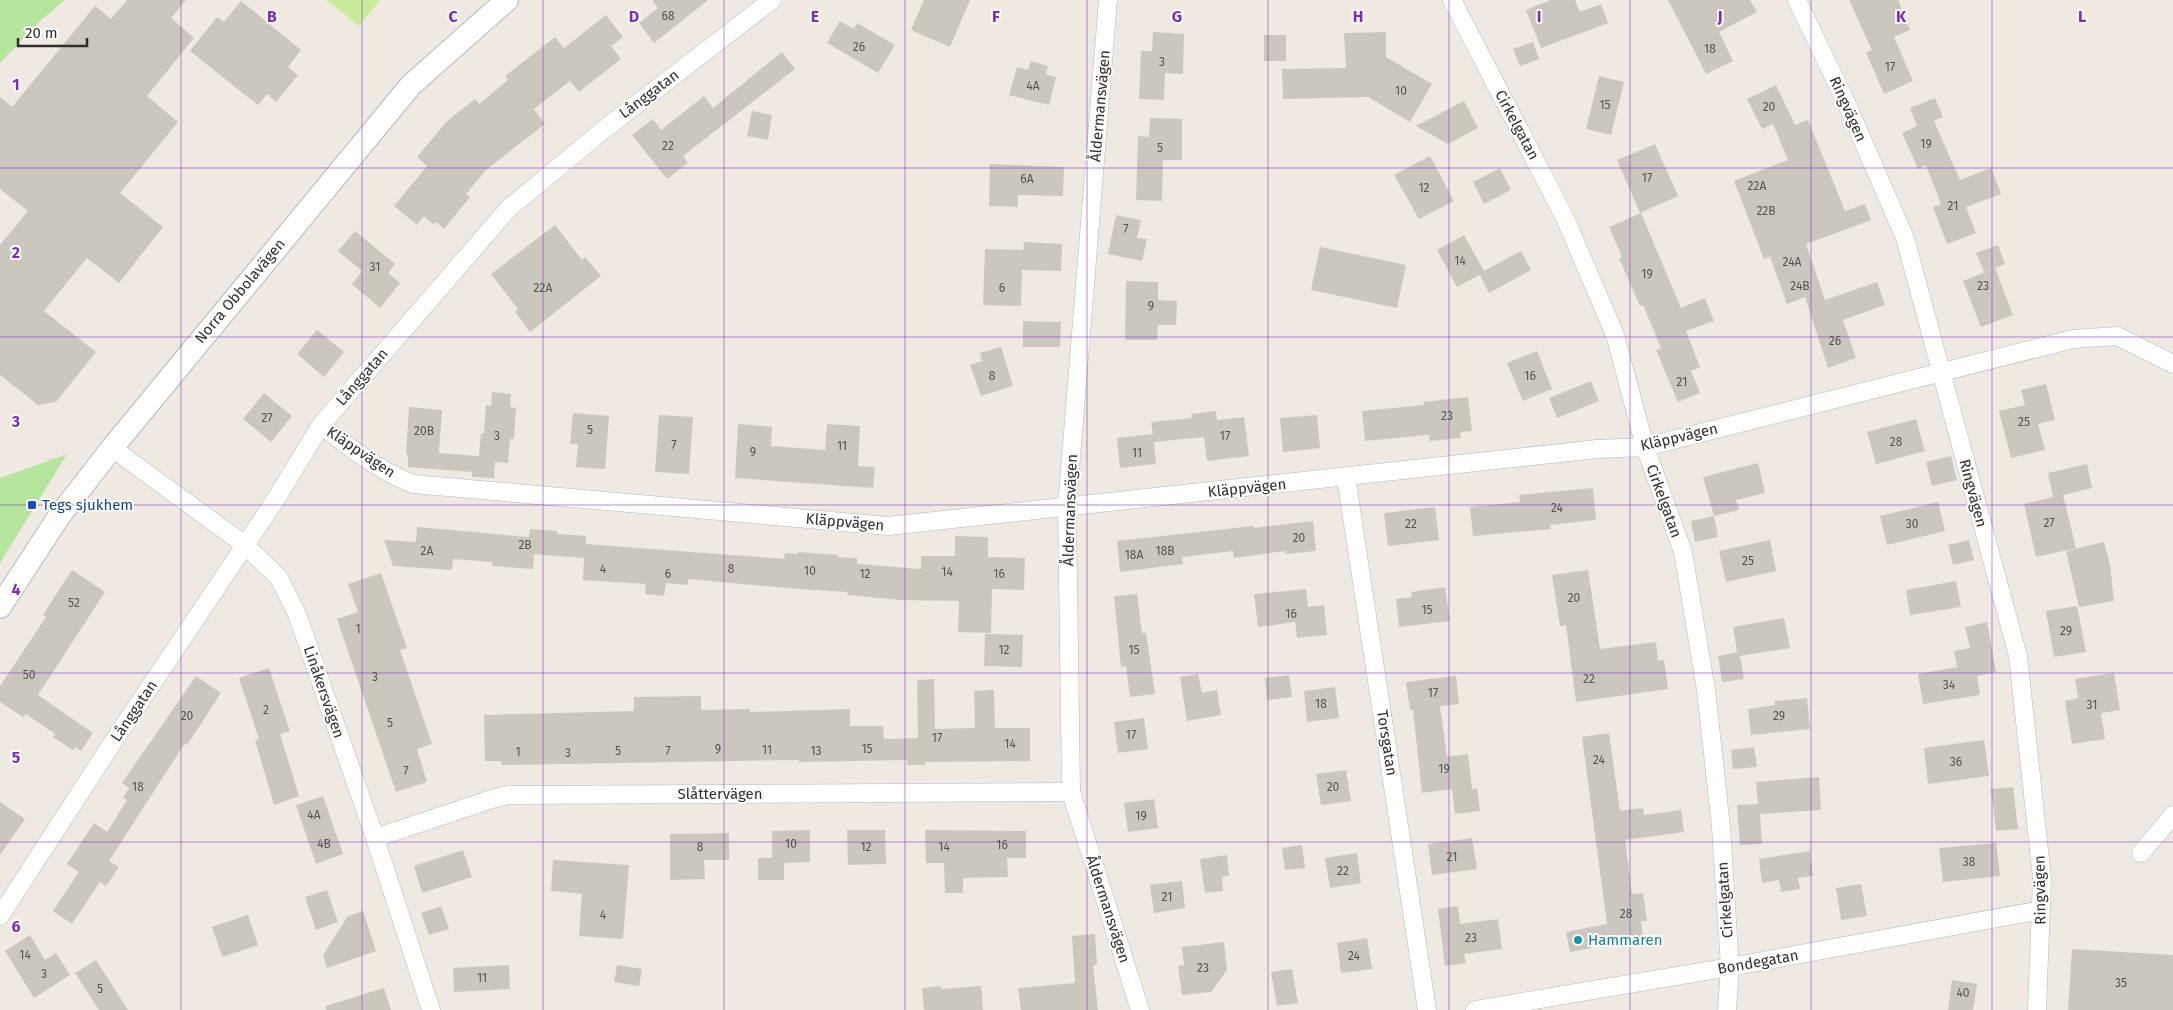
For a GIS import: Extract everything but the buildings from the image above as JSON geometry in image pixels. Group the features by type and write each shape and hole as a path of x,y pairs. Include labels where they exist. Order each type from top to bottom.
{"street":[{"name":"Norra Obbolavägen","path":"0,607 60,515 112,448 411,85 507,0"},
{"name":"Långgatan","path":"0,916 274,502 321,425 509,208 602,131 772,0"},
{"name":"Åldermansvägen","path":"1108,0 1067,507 1071,792 1140,1010"},
{"name":"Cirkelgatan","path":"1452,0 1565,218 1615,335 1645,447 1683,552 1706,690 1720,826 1730,967 1727,1010"},
{"name":"Ringvägen","path":"1797,0 1845,100 1905,238 2018,656 2042,878 2037,1010"},
{"name":"Kläppvägen","path":"321,425 363,458 391,475 413,484 888,526 1597,449 1645,447 2073,339 2117,336 2173,364"},
{"name":"Linåkersvägen","path":"112,448 245,545 279,578 297,614 431,1010"},
{"name":"Torsgatan","path":"1346,477 1427,1010"},
{"name":"Slåttervägen","path":"374,838 508,795 1071,792"},
{"path":"2141,853 2173,815"},
{"name":"Bondegatan","path":"1474,1010 1730,967 2041,910"}],"green space":[{"path":"0,0 65,0 42,19 0,63"},
{"path":"326,0 380,0 359,26"},
{"path":"67,454 0,563 0,478"}],"place":[{"name":"Tegs sjukhem","path":"32,505"},
{"name":"Hammaren","path":"1578,940"}]}
